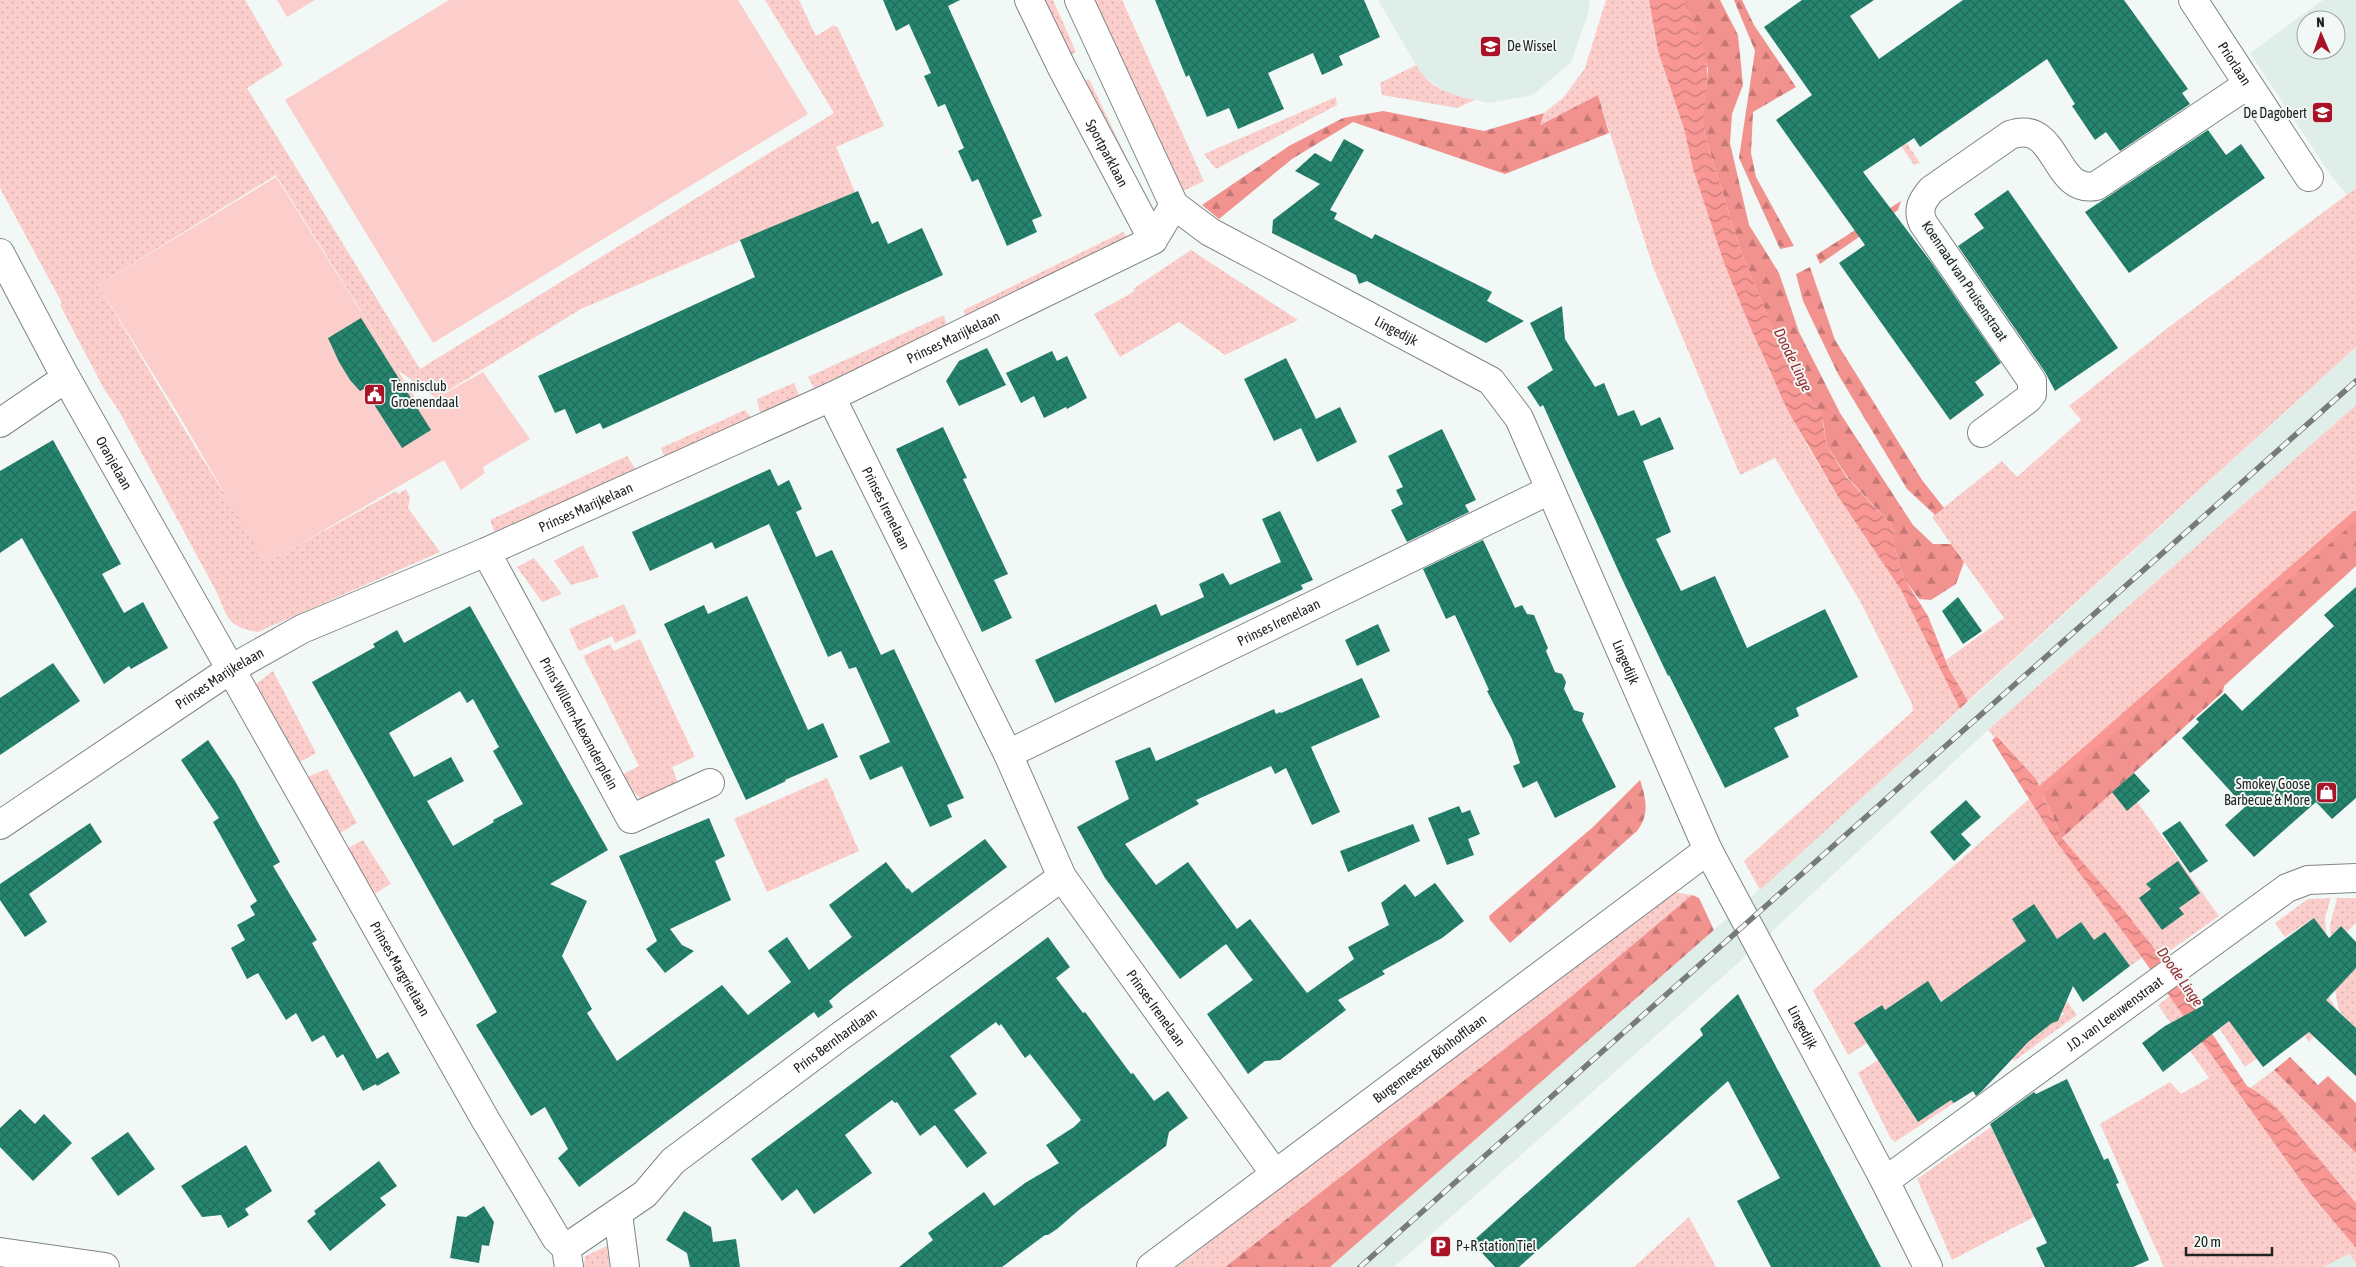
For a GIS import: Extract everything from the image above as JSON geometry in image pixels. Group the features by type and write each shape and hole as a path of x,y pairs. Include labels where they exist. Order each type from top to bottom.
{"street":[{"name":"Sportparklaan","path":"1029,0 1062,68 1153,240"},
{"path":"1079,0 1174,205 1153,240"},
{"name":"Priorlaan","path":"2192,0 2246,85 2309,177"},
{"path":"1062,68 1100,48"},
{"name":"Koenraad van Pruisenstraat","path":"1982,432 2028,399 2032,394 2032,381 1923,223 1920,216 1923,199 1931,190 2010,135 2025,131 2039,136 2074,182 2083,186 2096,186 2246,85"},
{"name":"Lingedijk","path":"1174,205 1210,232 1491,380 1519,418 1708,850 1886,1181 1928,1267"},
{"name":"Prinses Marijkelaan","path":"0,825 231,670 302,628 486,552 831,397 1153,240"},
{"name":"Oranjelaan","path":"0,253 66,378 231,670"},
{"path":"0,423 66,378"},
{"name":"Prinses Irenelaan","path":"831,397 1008,754 1062,877 1276,1174"},
{"name":"Prinses Irenelaan","path":"1008,754 1550,490"},
{"name":"Prins Willem-Alexanderplein","path":"486,552 631,819 710,783"},
{"name":"Prinses Margrietlaan","path":"231,670 485,1119 567,1258"},
{"name":"Burgemeester Bönhofflaan","path":"1151,1267 1708,850"},
{"name":"Prins Bernhardlaan","path":"567,1258 618,1214 645,1194 673,1161 839,1037 1062,877"},
{"name":"J.D. van Leeuwenstraat","path":"1886,1181 2295,884 2308,880 2356,878"},
{"path":"618,1214 625,1267"},
{"path":"0,1252 105,1267"}],"shaded area":[{"path":"0,0 245,0 283,65 247,88 420,369 834,113 765,0 799,0 816,36 834,25 838,28 884,126 836,147 855,192 581,309 436,398 398,370 276,175 98,285 195,447 268,562 396,491 398,494 406,489 410,498 408,508 440,552 258,632 234,624 226,615 216,591 119,411 104,389 60,305 62,303 0,188"},
{"path":"277,0 315,0 287,17"},
{"path":"449,0 738,0 808,114 433,343 285,100"},
{"path":"1035,0 1053,0 1076,52 1062,59"},
{"path":"1088,0 1122,0 1204,181 1177,194"},
{"name":"De Wissel","path":"1378,0 1590,0 1588,14 1571,62 1533,95 1489,103 1450,95 1422,75"},
{"path":"1606,0 1649,0 1658,51 1684,129 1693,169 1724,263 1748,322 1775,382 1808,447 1839,498 1901,590 1960,709 1760,890 1744,861 1913,711 1912,704 1860,601 1775,458 1740,475 1653,267 1598,96 1539,125 1544,113 1564,97 1585,68"},
{"name":"De Dagobert","path":"2323,0 2356,0 2356,187 2347,195 2330,174 2250,53 2296,20 2296,60 2346,60 2346,10 2309,10"},
{"path":"1416,65 1421,73 1434,85 1457,96 1475,100 1457,108 1382,95 1380,83"},
{"path":"1864,78 1920,163 1914,165 1858,83"},
{"path":"1089,79 1149,205 1074,86"},
{"path":"1336,97 1337,105 1216,169 1204,154"},
{"path":"276,177 421,407 483,372 530,439 483,467 485,473 461,490 444,460 266,564 180,417 98,285"},
{"path":"2356,188 2356,347 1968,701 1949,669 1946,660 2004,618 1932,517 2002,461 2017,477 2081,420 2069,406 2169,327"},
{"path":"1123,232 1131,243 965,322 964,310"},
{"path":"1191,250 1298,320 1225,355 1179,322 1120,357 1094,314 1135,291 1133,289"},
{"path":"944,315 947,327 816,391 808,377"},
{"path":"2356,347 2356,405 1988,730 1737,964 1394,1267 1330,1267 1714,930 1951,718"},
{"path":"794,383 801,400 761,417 757,399"},
{"path":"2356,405 2356,509 2041,790 2036,779 1998,736 1995,738 1988,730"},
{"path":"745,410 754,421 666,459 661,448"},
{"path":"627,456 638,473 495,534 490,520"},
{"path":"583,545 599,577 571,585 554,561"},
{"path":"534,558 562,594 542,602 517,567"},
{"path":"624,604 637,633 615,643 612,636 579,651 569,629"},
{"path":"640,639 695,757 672,767 680,788 642,799 626,786 619,776 639,766 583,656 610,644 614,651"},
{"path":"273,671 316,753 300,762 256,684"},
{"path":"327,769 357,823 338,834 307,777"},
{"path":"827,778 859,851 767,892 734,819"},
{"path":"2123,782 2219,916 2161,957 2062,838"},
{"path":"2029,799 2055,840 2142,958 2130,966 2105,932 2094,940 2081,922 2034,955 2035,1035 2040,1034 2042,1030 2064,1014 2047,991 2055,985 2077,1015 2014,1061 2010,1055 1948,1009 1927,982 1885,1010 1881,1005 1855,1023 1867,1043 1848,1055 1813,991"},
{"path":"363,840 391,884 374,894 346,849"},
{"path":"1673,892 1692,895 1562,1004 1225,1267 1177,1267 1364,1123"},
{"path":"2331,898 2325,917 2329,981 2323,930 2314,918 2285,937 2275,923 2308,899"},
{"path":"2337,898 2356,898 2356,923 2347,932 2340,926 2331,936 2344,950 2333,962 2330,925"},
{"path":"2356,968 2356,1043 2340,1028 2348,1020 2339,1011 2335,990"},
{"path":"2325,991 2338,1012 2309,1042 2305,1036 2288,1048 2282,1040 2245,1067 2219,1028 2229,1021"},
{"path":"2170,996 2309,1192 2356,1248 2356,1263 2349,1254 2323,1267 2164,1267 2100,1124 2170,1082 2181,1094 2209,1078 2158,1005"},
{"path":"1878,1060 1918,1122 1951,1100 1954,1103 1895,1142 1891,1139 1858,1073"},
{"path":"2274,1070 2356,1153 2356,1203 2278,1110 2259,1093 2250,1088"},
{"path":"1991,1127 2036,1216 1952,1260 1917,1179"},
{"path":"1689,1217 1716,1267 1634,1267"},
{"path":"607,1246 610,1267 584,1267 585,1256"},
{"path":"2349,1254 2356,1263 2356,1267 2323,1267"}],"green space":[{"path":"1683,0 1720,0 1738,35 1743,85 1732,114 1730,143 1749,225 1779,273 1799,332 1840,413 1913,525 1933,544 1951,544 1964,562 1956,584 1931,600 1919,599 1905,580 1895,548 1895,534 1890,523 1848,478 1827,446 1823,421 1816,406 1794,380 1740,249 1705,135 1703,120 1708,69 1699,37"},
{"path":"1734,0 1742,0 1754,25 1796,87 1753,112 1751,153 1756,177 1794,246 1780,249 1739,158 1755,51"},
{"path":"1598,95 1609,133 1505,174 1353,122 1292,159 1219,219 1202,205 1289,146 1343,118 1383,111 1484,131 1544,113 1540,125"},
{"path":"1901,201 1898,210 1820,264 1816,255"},
{"path":"1810,267 1835,340 1922,480 1944,508 1935,515 1907,489 1838,374 1803,301 1796,274"},
{"path":"2356,515 2356,566 2224,686 2223,692 2062,838 2041,790"},
{"path":"1640,780 1646,806 1644,819 1637,831 1510,943 1490,920 1489,916 1593,827"},
{"path":"1692,895 1699,898 1714,930 1330,1267 1225,1267 1562,1004"},
{"path":"2290,1057 2318,1085 2328,1076 2356,1103 2356,1153 2274,1070"}],"water":[{"path":"1649,0 1683,0 1698,33 1705,51 1707,69 1704,118 1705,135 1740,249 1794,379 1821,412 1827,446 1847,478 1890,523 1895,534 1895,548 1905,580 1928,616 1949,669 1968,701 1960,709 1901,590 1839,498 1788,411 1748,322 1724,263 1693,169 1684,129 1658,51"},
{"path":"1997,736 2036,779 2062,838 2161,957 2247,1086 2265,1098 2278,1110 2356,1203 2356,1248 2309,1192 2148,966 2055,840 1992,740"}],"building":[{"path":"883,0 960,0 948,6 1042,216 1032,220 1037,232 1007,246 978,179 972,182 958,151 964,148 945,104 938,107 924,76 931,73 909,24 896,31"},
{"path":"1155,0 1364,0 1380,37 1339,56 1343,65 1322,75 1313,53 1268,73 1284,109 1238,129 1229,108 1207,117 1189,75 1186,77"},
{"path":"1802,0 1874,0 1850,16 1879,59 1963,0 2124,0 2188,89 2182,93 2190,104 2120,151 2106,132 2095,140 2072,106 2075,104 2047,59 1920,147 1914,138 1863,172 1931,262 2001,363 1975,382 1984,395 1950,420 1839,263 1865,245 1776,120 1812,95 1764,27"},
{"path":"2208,130 2226,155 2241,144 2265,178 2129,273 2085,212"},
{"path":"1344,139 1364,150 1330,210 1337,213 1334,219 1372,239 1375,234 1492,292 1487,301 1524,321 1486,343 1367,281 1359,284 1356,275 1272,233 1273,220 1320,184 1295,171 1315,153 1331,162"},
{"path":"2008,190 2118,348 2055,391 2045,372 1958,246 1984,228 1974,214"},
{"path":"858,191 872,224 878,221 888,244 922,228 943,275 603,429 600,423 576,434 565,409 555,413 538,376 755,277 740,240"},
{"path":"1562,306 1565,339 1595,387 1604,383 1618,416 1634,410 1641,426 1660,417 1674,449 1643,461 1671,532 1656,539 1681,591 1715,576 1747,648 1825,609 1858,677 1796,708 1799,716 1774,728 1789,757 1725,788 1668,676 1543,405 1540,407 1527,387 1553,370 1530,323"},
{"path":"361,318 431,430 402,448 364,389 360,391 350,380 328,338"},
{"path":"987,348 1006,385 959,406 946,381 959,361"},
{"path":"1052,351 1057,361 1067,356 1087,398 1067,409 1066,407 1044,418 1034,396 1021,403 1006,373"},
{"path":"1286,358 1316,419 1340,407 1357,442 1317,462 1301,428 1274,441 1244,379"},
{"path":"943,427 967,478 963,479 1008,574 994,580 1012,618 982,632 896,449"},
{"path":"1442,429 1476,500 1465,505 1469,512 1407,542 1391,510 1403,504 1396,490 1403,487 1388,456"},
{"path":"53,440 121,564 102,574 124,613 143,602 168,648 131,669 129,666 104,684 22,538 0,553 0,471"},
{"path":"770,469 778,486 789,480 802,509 796,512 816,557 832,550 881,655 894,649 964,798 947,805 952,817 930,827 902,766 870,780 859,756 890,742 856,667 849,669 841,651 828,657 769,524 715,549 712,542 650,571 632,532"},
{"path":"1280,511 1313,580 1301,585 1303,589 1055,703 1035,660 1156,604 1161,616 1204,597 1199,584 1223,573 1230,585 1281,562 1262,519"},
{"path":"1483,540 1515,608 1522,605 1527,614 1534,615 1548,648 1546,651 1555,672 1562,674 1566,682 1564,689 1574,710 1584,713 1582,720 1616,787 1555,818 1537,781 1523,788 1513,766 1520,763 1512,739 1487,691 1489,690 1455,615 1446,619 1423,569"},
{"path":"2356,587 2356,798 2332,819 2316,802 2254,857 2225,825 2245,807 2182,738 2199,722 2196,719 2225,693 2242,711 2334,626 2324,615"},
{"path":"747,596 808,730 823,723 838,757 785,780 746,800 664,624 704,605 708,614"},
{"path":"1958,597 1982,631 1963,644 1942,611"},
{"path":"470,606 608,850 550,884 587,901 562,956 592,1009 587,1013 617,1061 722,985 748,1015 791,982 768,951 787,937 809,970 852,937 829,905 886,862 912,893 985,839 1007,867 843,989 829,1001 833,1007 818,1018 814,1012 579,1187 558,1158 568,1149 545,1107 531,1116 476,1025 497,1012 312,682 375,647 373,644 397,630 404,643","holes":["460,691 467,703 473,699 499,747 493,751 523,804 493,820 494,822 453,846 427,801 464,781 451,757 414,777 389,733"]},
{"path":"1378,624 1390,651 1357,666 1345,640"},
{"path":"53,663 80,701 0,755 0,698"},
{"path":"1362,678 1380,717 1311,747 1340,812 1312,825 1286,768 1275,774 1271,766 1196,800 1199,804 1125,844 1156,885 1188,862 1237,929 1250,919 1307,993 1354,959 1348,947 1389,925 1381,903 1405,884 1415,897 1435,883 1464,921 1442,938 1382,971 1385,974 1338,1000 1346,1010 1280,1060 1265,1061 1248,1074 1207,1014 1253,980 1226,944 1180,979 1105,878 1077,827 1129,799 1115,761 1150,747 1156,761 1274,709 1276,714 1281,713"},
{"path":"208,740 235,781 280,862 273,866 317,940 312,943 377,1059 388,1052 400,1073 377,1086 376,1084 363,1091 343,1054 337,1058 324,1035 312,1042 296,1013 286,1020 258,973 247,979 231,948 245,940 237,925 255,915 250,906 257,901 213,822 219,818 181,760"},
{"path":"2134,773 2150,791 2127,811 2112,792"},
{"path":"1966,800 1981,817 1961,834 1971,845 1954,861 1930,832"},
{"path":"1459,806 1462,813 1470,810 1480,834 1468,839 1474,855 1447,865 1428,818"},
{"path":"709,818 725,856 715,861 731,900 670,929 682,945 694,951 665,973 646,949 657,941 619,856"},
{"path":"2180,821 2208,861 2190,873 2162,833"},
{"path":"90,823 102,842 29,894 47,922 25,937 0,900 0,884"},
{"path":"1413,824 1420,841 1348,872 1340,851"},
{"path":"2178,861 2200,893 2179,908 2184,914 2162,930 2139,898 2151,889 2146,884"},
{"path":"2034,904 2057,939 2081,922 2094,940 2105,932 2130,966 2083,1002 2073,986 2058,1021 2052,1023 2028,1042 1983,1090 1976,1096 1973,1091 1954,1103 1951,1100 1918,1122 1854,1023 1882,1005 1885,1010 1928,981 1941,1002 2026,941 2012,919"},
{"path":"2314,918 2329,938 2341,926 2356,942 2356,968 2326,1000 2356,1028 2356,1076 2309,1032 2263,1067 2229,1021 2163,1072 2142,1043 2165,1026 2204,1005 2200,1001"},
{"path":"1048,937 1070,967 1056,978 1083,1013 1085,1012 1131,1074 1133,1073 1154,1101 1168,1091 1188,1118 1169,1132 1166,1146 1080,1209 1057,1229 1045,1235 1002,1267 899,1267 933,1240 928,1233 984,1192 994,1206 1025,1183 1059,1163 1046,1145 1074,1127 1081,1120 1030,1054 1025,1058 1001,1024 999,1026 996,1022 950,1056 977,1094 954,1110 987,1153 967,1168 935,1125 920,1136 897,1102 895,1103 892,1100 845,1135 872,1173 814,1214 797,1189 782,1201 751,1159"},
{"path":"1738,994 1881,1267 1771,1267 1737,1201 1780,1178 1728,1081 1519,1267 1495,1267 1472,1242 1703,1035 1700,1029"},
{"path":"2067,1079 2104,1160 2108,1158 2119,1183 2116,1184 2149,1260 2133,1267 2045,1267 2036,1248 2047,1243 1990,1124 2034,1092 2036,1094"},
{"path":"20,1109 35,1124 44,1114 72,1143 33,1181 0,1147 0,1128"},
{"path":"128,1132 155,1169 118,1196 91,1158"},
{"path":"246,1145 272,1191 245,1209 249,1215 228,1228 221,1215 202,1217 181,1186"},
{"path":"379,1161 397,1186 380,1198 386,1205 330,1251 307,1221 316,1214 314,1211"},
{"path":"484,1206 494,1222 489,1246 482,1245 479,1263 450,1258 457,1216 466,1217"},
{"path":"684,1211 711,1227 713,1242 736,1239 740,1267 690,1267 687,1253 666,1240"}],"waterway":[{"path":"2036,795 2356,515"}],"railway":[{"path":"1360,1267 2356,381"}],"place":[{"name":"De Wissel","path":"1491,46"},
{"name":"De Dagobert","path":"2323,113"},
{"name":"Tennisclub Groenendaal","path":"375,394"},
{"name":"Smokey Goose Barbecue & More","path":"2326,792"},
{"name":"P+R station Tiel","path":"1440,1246"}],"water label":[{"name":"Doode Linge","path":"1793,360"},
{"name":"Doode Linge","path":"2180,977"}]}
